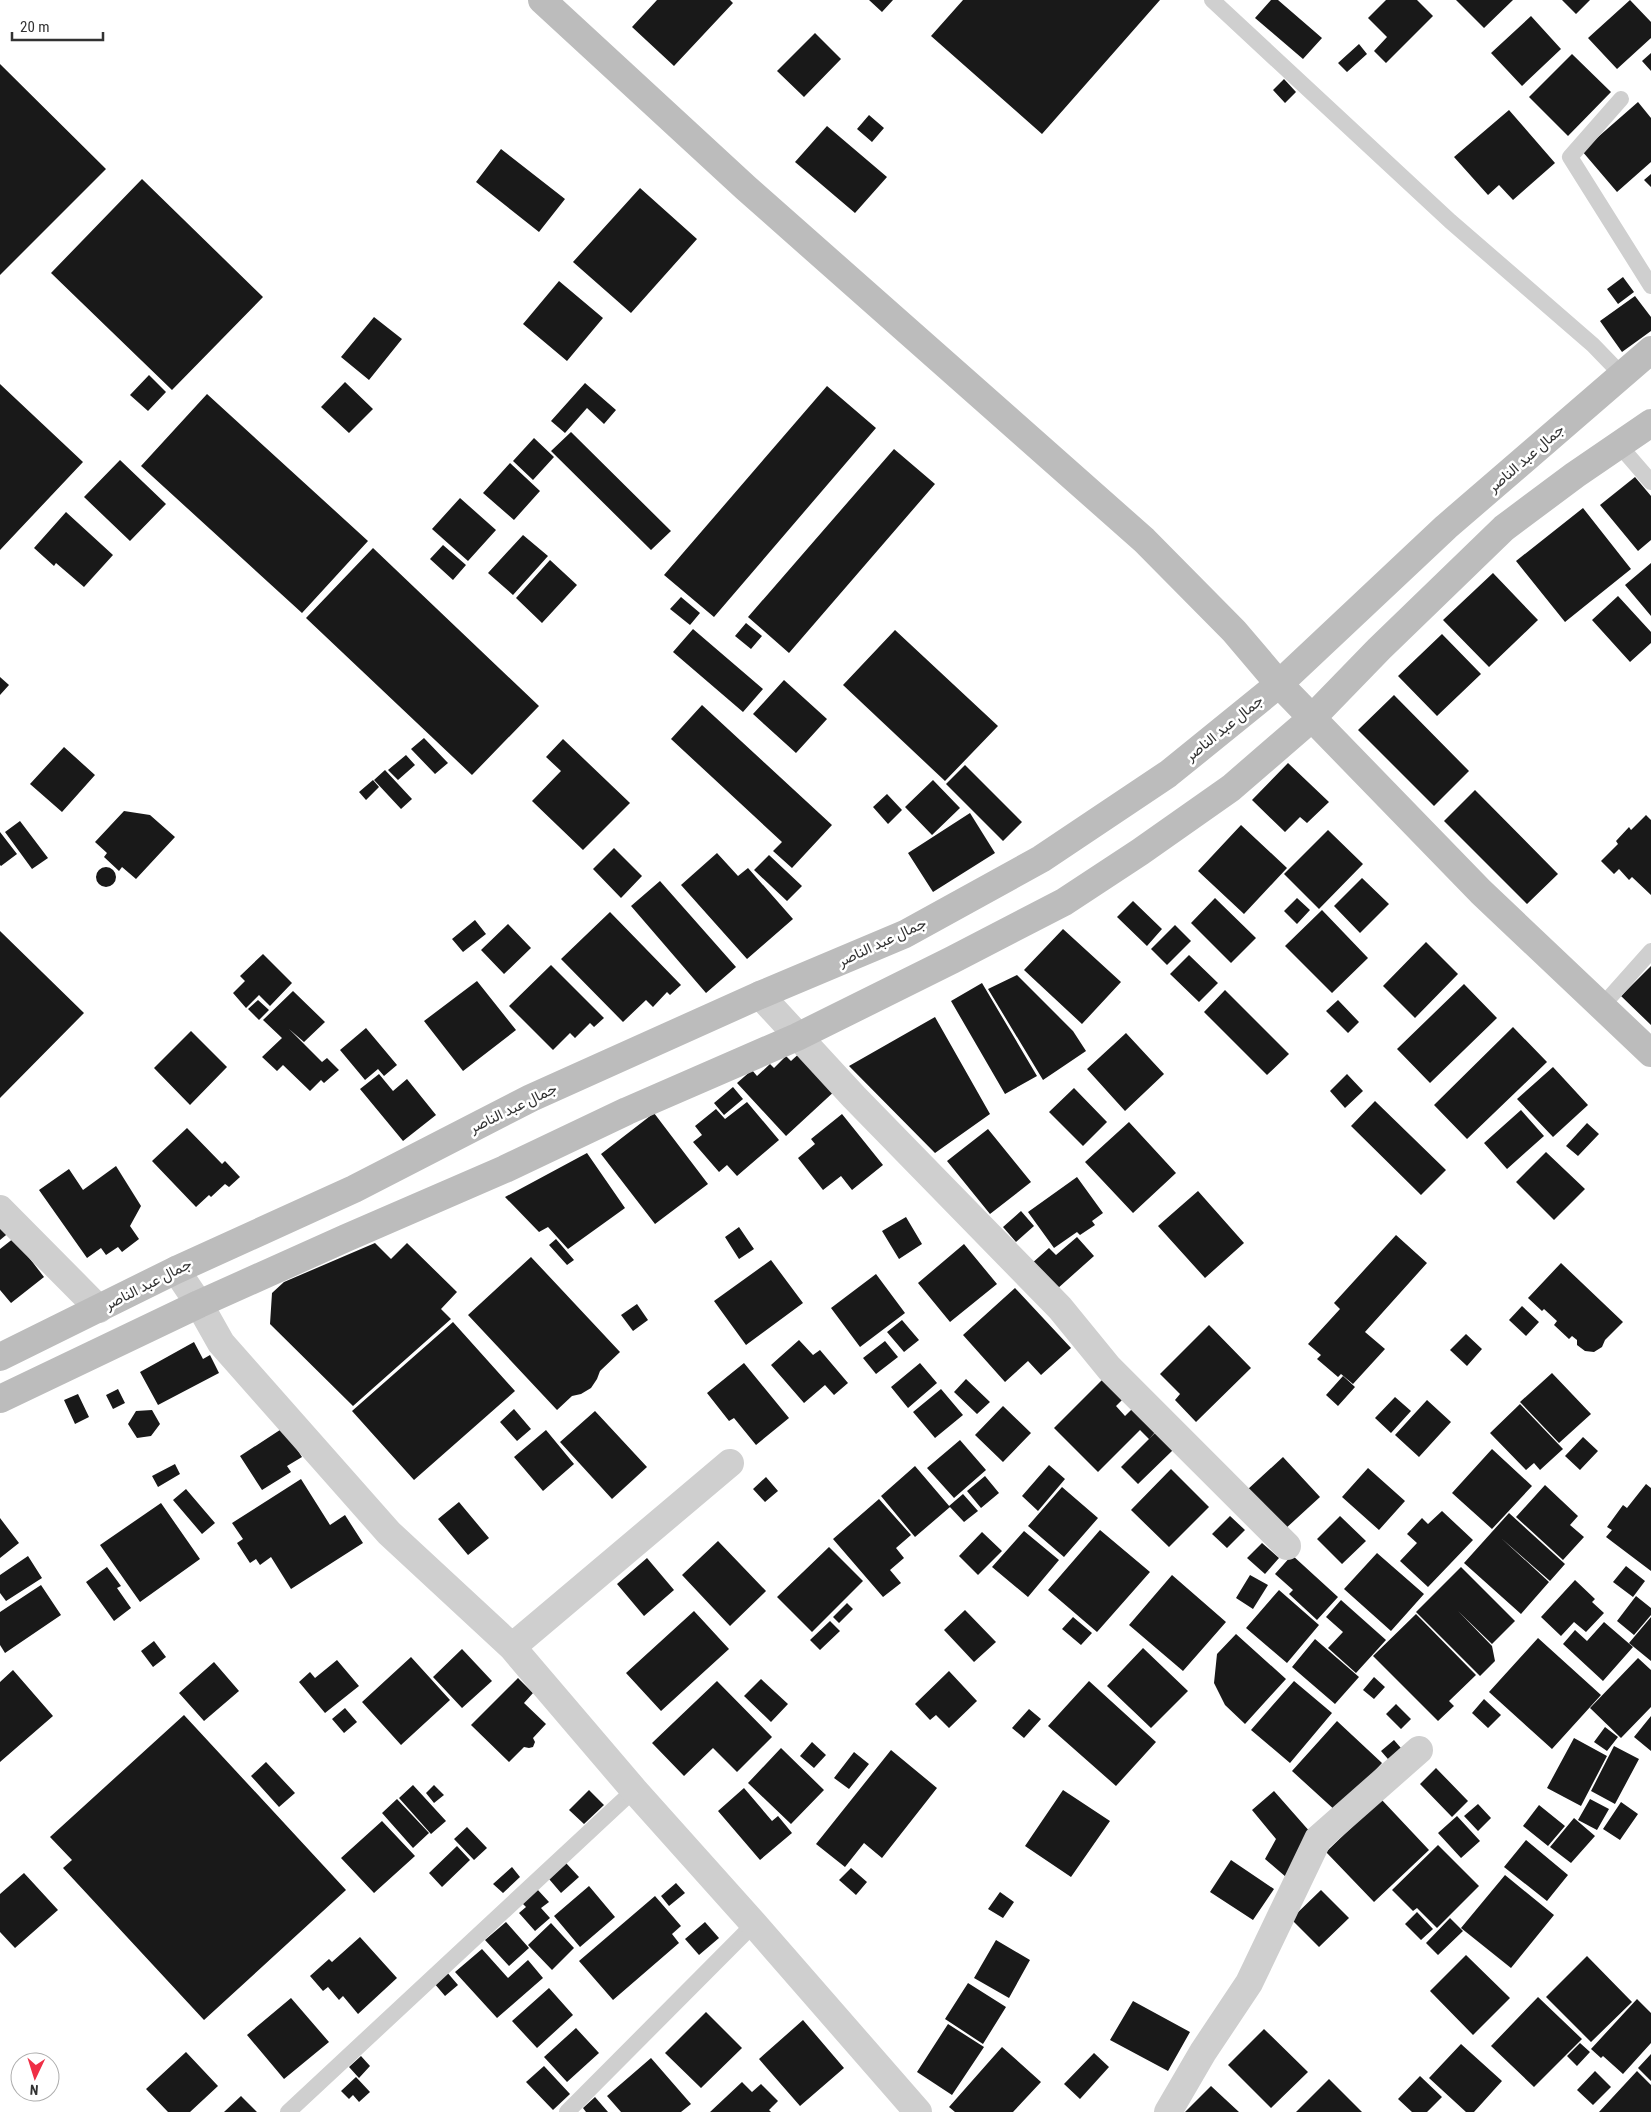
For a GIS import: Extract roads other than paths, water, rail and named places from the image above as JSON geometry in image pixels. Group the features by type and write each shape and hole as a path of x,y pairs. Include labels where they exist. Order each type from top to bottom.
{"main road":[{"path":"542,0 746,188 1144,540 1234,631 1279,684 1481,892 1651,1053"},
{"name":"جمال عبد الناصر","path":"0,1357 176,1270 354,1189 531,1098 760,995 905,934 1042,859 1168,774 1279,684 1446,527 1651,350"},
{"path":"0,1399 199,1304 505,1169 627,1111 797,1037 1064,902 1140,852 1231,788 1312,718 1379,649 1504,528 1575,474 1651,423"}],"street":[{"path":"760,995 797,1037 1060,1308 1109,1368 1287,1546"},
{"path":"0,1209 99,1309"},
{"path":"176,1270 199,1304 221,1343 388,1533 512,1647 634,1790 918,2112"},
{"path":"512,1647 730,1463"},
{"path":"1168,2112 1203,2052 1249,1983 1318,1839 1418,1750"}],"lane":[{"path":"1212,0 1450,221 1593,345 1622,375"},
{"path":"1621,99 1570,157 1651,286"},
{"path":"1619,445 1651,482"},
{"path":"1602,1006 1651,952"},
{"path":"288,2112 634,1790"},
{"path":"567,2112 754,1924"}]}
